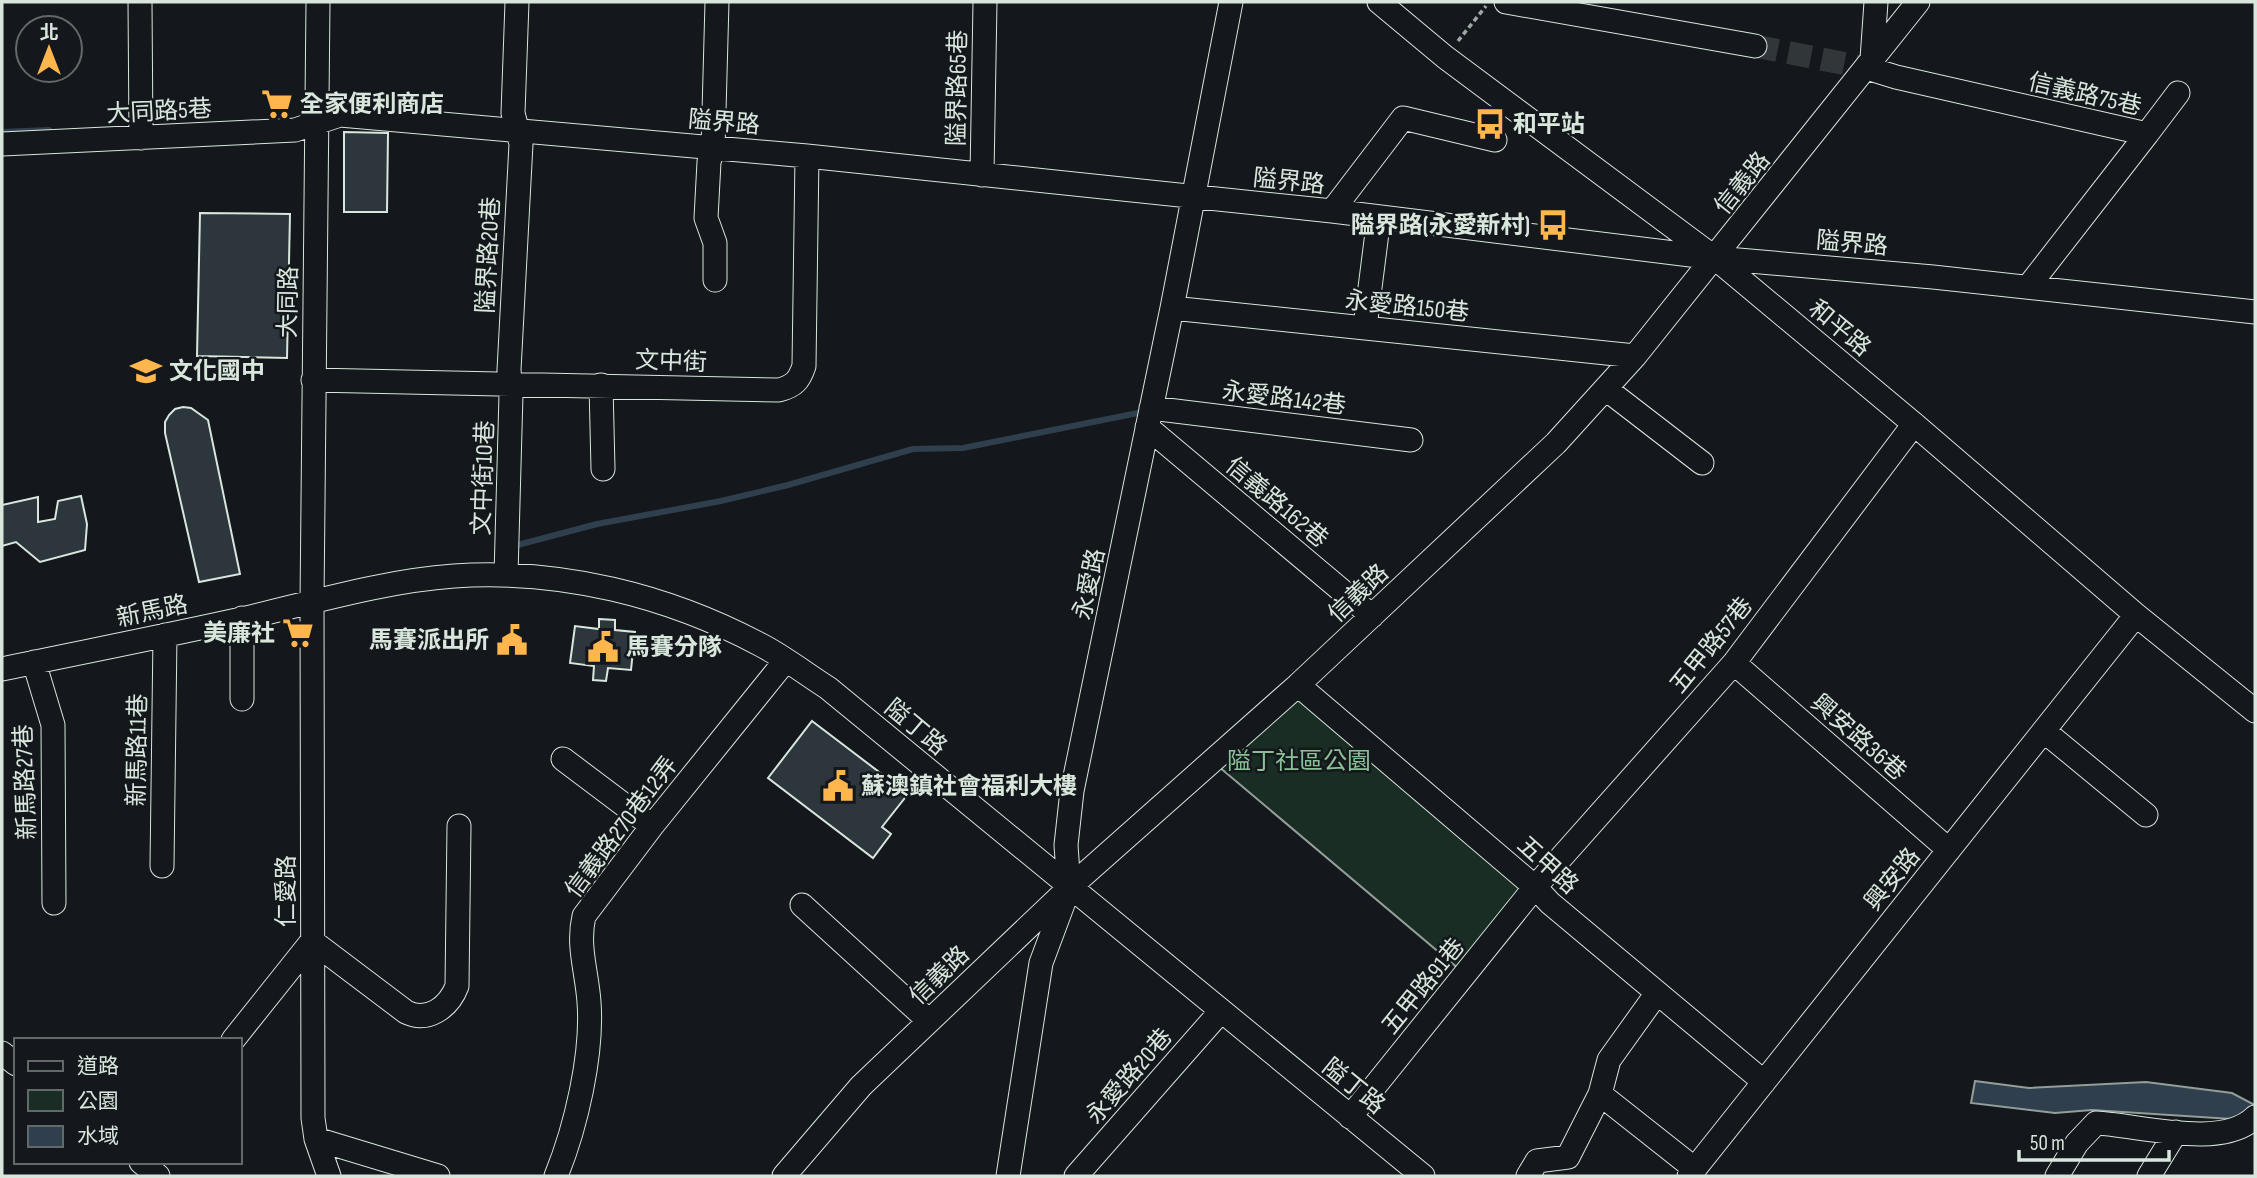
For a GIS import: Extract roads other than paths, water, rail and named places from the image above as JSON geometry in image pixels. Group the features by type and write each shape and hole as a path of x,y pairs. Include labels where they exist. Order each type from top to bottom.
{"street":[{"path":"140,2 141,138"},
{"name":"大同路","path":"312,602 318,2"},
{"name":"隘界路20巷","path":"510,383 520,144 513,113 517,2"},
{"path":"715,281 715,243 706,218 709,162 713,148 717,2"},
{"name":"隘界路65巷","path":"982,175 985,2"},
{"name":"永愛路","path":"1009,1176 1041,963 1069,888 1066,845 1072,791 1172,308 1231,2"},
{"name":"和平路","path":"1379,2 1445,57 1715,258 2136,615 2255,711"},
{"path":"1506,2 1755,46"},
{"path":"1869,63 1876,2"},
{"name":"信義路","path":"784,1176 861,1086 1069,888 1298,685 1556,443 1635,356 1918,2"},
{"name":"信義路75巷","path":"1869,63 1896,77 2147,134 2028,288"},
{"path":"2147,134 2178,93"},
{"name":"隘界路","path":"317,122 340,115 807,156 1332,211 1715,258 1933,277 2255,312"},
{"path":"1332,211 1403,118 1495,140"},
{"name":"大同路5巷","path":"2,144 295,130 317,122"},
{"name":"文中街","path":"313,380 779,390 792,387 800,379 804,366 807,156"},
{"path":"1365,327 1379,218"},
{"name":"永愛路150巷","path":"1172,308 1635,356"},
{"name":"文中街10巷","path":"506,575 510,383"},
{"path":"601,385 603,469"},
{"path":"1606,389 1702,463"},
{"name":"永愛路142巷","path":"1149,418 1411,440"},
{"name":"信義路162巷","path":"1149,418 1373,616"},
{"name":"五甲路57巷","path":"1535,887 1734,663 1914,424"},
{"name":"隘丁路","path":"312,602 386,586 453,576 506,575 573,581 626,591 701,616 763,646 828,688 1423,1176"},
{"name":"新馬路","path":"2,669 312,602"},
{"name":"仁愛路","path":"312,602 313,1118 316,1139 329,1176"},
{"name":"興安路","path":"1692,1173 2136,615"},
{"path":"242,618 242,699"},
{"name":"新馬路11巷","path":"162,866 165,635"},
{"name":"信義路270巷12弄","path":"556,1176 580,1094 588,1052 589,1002 580,930 584,916 652,826 786,660"},
{"name":"新馬路27巷","path":"34,662 52,725 54,902"},
{"name":"興安路36巷","path":"1734,663 1949,850"},
{"name":"五甲路","path":"1298,685 1535,887 1550,903 1764,1082"},
{"path":"2044,731 2146,816"},
{"path":"563,759 652,826"},
{"path":"235,1038 312,941 415,1017 428,1017 453,997 457,986 459,827"},
{"name":"五甲路91巷","path":"1350,1116 1535,887"},
{"path":"802,905 929,1021"},
{"path":"1528,1176 1537,1161 1568,1157 1600,1094 1609,1060 1657,993"},
{"name":"永愛路20巷","path":"1076,1176 1221,1011"},
{"path":"1600,1094 1692,1173"},
{"path":"2057,1176 2077,1143 2096,1123 2176,1132 2217,1133 2249,1123 2255,1117"},
{"path":"2149,1176 2176,1132"},
{"path":"316,1139 438,1176"}],"water":[{"path":"1975,1081 2029,1088 2146,1082 2232,1093 2253,1104 2253,1112 2247,1120 2092,1110 2055,1113 1971,1103"}],"waterway":[{"path":"2,132 49,130"},
{"path":"510,547 597,524 721,501 788,485 913,449 963,448 1138,413"}],"tunnel":[{"path":"1755,46 1867,68"}],"place":[{"name":"全家便利商店","path":"277,104"},
{"name":"和平站","path":"1490,124"},
{"name":"隘界路(永愛新村)","path":"1553,225"},
{"name":"文化國中","path":"146,371"},
{"name":"美廉社","path":"298,633"},
{"name":"馬賽派出所","path":"512,640"},
{"name":"馬賽分隊","path":"603,647"},
{"name":"蘇澳鎮社會福利大樓","path":"838,786"}],"park label":[{"name":"隘丁社區公園","path":"1299,761"}]}
